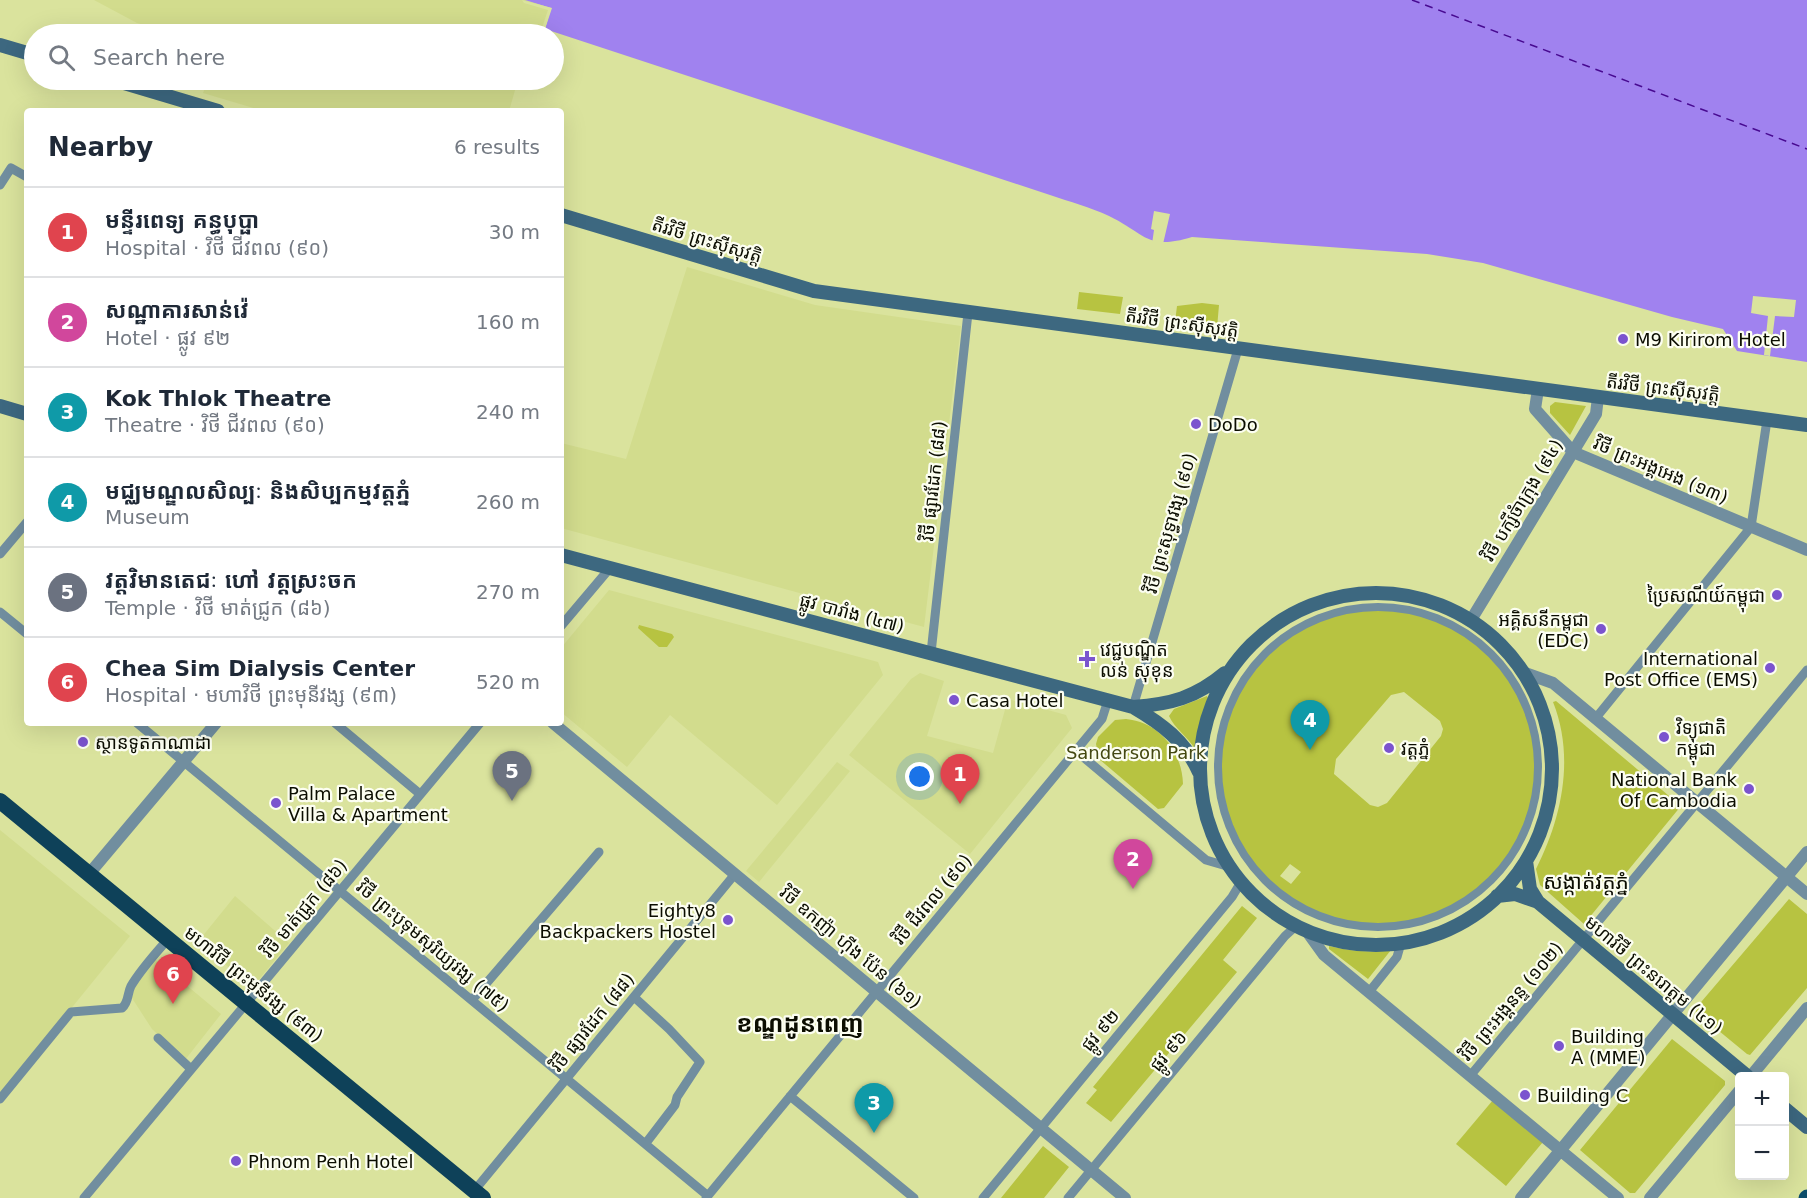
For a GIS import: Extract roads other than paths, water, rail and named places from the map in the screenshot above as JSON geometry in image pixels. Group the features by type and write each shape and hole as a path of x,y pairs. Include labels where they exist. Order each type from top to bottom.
{"highway":[{"name":"មហាវិថី ព្រះមុនីវង្ស (៩៣)","path":"0,801 478,1194"}],"main road":[{"path":"0,45 24,52"},
{"path":"146,90 204,108"},
{"name":"តីរវិថី ព្រះស៊ីសុវត្តិ","path":"564,215 814,291 1807,425"},
{"path":"0,406 24,413"},
{"name":"ផ្លូវ បារាំង (៤៧)","path":"564,556 1133,707 1165,727 1184,745 1192,756 1201,777"},
{"path":"1375,593 1401,594 1437,603 1471,620 1496,639 1525,673 1537,696 1548,728 1552,762 1550,797 1541,830 1526,861 1497,896 1470,917 1441,932 1401,943 1356,944 1330,939 1301,928 1266,906 1241,882 1220,850 1209,824 1202,796 1202,747 1209,717 1220,689 1236,663 1262,636 1293,614 1341,597 1375,593"},
{"name":"ផ្លូវ បារាំង (៤៧)","path":"1133,707 1162,705 1188,697 1212,684 1236,663"},
{"path":"1526,861 1530,889 1538,902"},
{"name":"មហាវិថី ព្រះនរោត្តម (៤១)","path":"1497,896 1515,894 1538,902 1743,1072"},
{"path":"1789,1111 1807,1127"}],"street":[{"path":"0,185 11,168 24,175"},
{"name":"វិថី ផ្សារដែក (៨៨)","path":"931,653 968,313"},
{"name":"វិថី ព្រះសុទ្ធាវង្ស (៩០)","path":"1133,707 1238,349"},
{"name":"វិថី ព្រះអង្គអេង (១៣)","path":"1538,389 1535,409 1573,452 1807,550"},
{"name":"វិថី បក្សីចំាក្រុង (៩៤)","path":"1471,620 1596,414 1598,398"},
{"path":"1595,719 1751,527 1767,420"},
{"path":"0,554 24,526"},
{"path":"564,622 610,568"},
{"path":"1398,607 1432,615 1463,630 1483,644 1500,661 1524,699 1532,721 1539,758 1536,796 1525,832 1505,865 1480,890 1451,910 1418,922 1390,927 1362,927 1335,922 1309,913 1270,887 1254,870 1234,841 1222,807 1218,784 1220,736 1231,702 1249,672 1273,645 1314,620 1337,612 1357,608 1398,607"},
{"path":"0,612 24,632"},
{"name":"វិថី ព្រះអង្គនន្ទ (១០២)","path":"1470,1076 1807,670"},
{"path":"1525,673 1553,683 1807,894"},
{"name":"វិថី ជីវពល (៩០)","path":"707,1197 1102,719 1108,700"},
{"name":"វិថី ព្រះបុទុមសុរិយ្យវង្ស (៧៥)","path":"141,726 646,1143 707,1197"},
{"path":"89,874 213,726"},
{"path":"339,726 420,794"},
{"name":"វិថី មាត់ជ្រូក (៨៦)","path":"84,1198 477,726"},
{"name":"វិថី ឧកញ៉ា ហ៊ីង ប៉ែន (៦១)","path":"557,726 1125,1198"},
{"path":"1076,751 1206,860 1230,867"},
{"path":"472,1000 598,852"},
{"path":"1521,1198 1807,852"},
{"name":"វិថី ផ្សារដែក (៨៨)","path":"478,1194 567,1078 735,874"},
{"name":"ផ្លូវ ៩២","path":"983,1198 1233,897 1241,882"},
{"path":"1301,928 1324,955 1618,1198"},
{"name":"ផ្លូវ ៩៦","path":"1068,1198 1285,936 1301,928"},
{"path":"0,1099 71,1012 122,1008 139,974 168,939"},
{"path":"1369,992 1397,957 1401,943"},
{"path":"634,997 700,1062 677,1097 675,1105 646,1143"},
{"path":"1753,1072 1807,1008"},
{"path":"158,1038 191,1069"},
{"path":"790,1096 914,1198"},
{"path":"1650,1198 1735,1096"}],"place":[{"name":"M9 Kirirom Hotel","path":"1623,339"},
{"name":"DoDo","path":"1196,424"},
{"name":"ប្រៃសណីយ៍កម្ពុជា","path":"1777,595"},
{"name":"អគ្គិសនីកម្ពុជា (EDC)","path":"1601,629"},
{"name":"វេជ្ជបណ្ឌិត លន់ សុខុន","path":"1087,659"},
{"name":"International Post Office (EMS)","path":"1770,668"},
{"name":"Casa Hotel","path":"954,700"},
{"name":"វិទ្យុជាតិ កម្ពុជា","path":"1664,737"},
{"name":"ស្ថានទូតកាណាដា","path":"83,742"},
{"name":"វត្ដភ្នំ","path":"1389,748"},
{"name":"មជ្ឈមណ្ឌលសិល្បៈ និងសិប្បកម្មវត្តភ្នំ","path":"1310,750"},
{"name":"National Bank Of Cambodia","path":"1749,789"},
{"name":"វត្តវិមានតេជៈ ហៅ វត្តស្រះចក","path":"512,801"},
{"name":"Palm Palace Villa & Apartment","path":"276,803"},
{"name":"មន្ទីរពេទ្យ គន្ធបុប្ផា","path":"960,804"},
{"name":"សណ្ឋាគារសាន់វ៉េ","path":"1133,889"},
{"name":"Eighty8 Backpackers Hostel","path":"728,920"},
{"name":"Chea Sim Dialysis Center","path":"173,1004"},
{"name":"Building A (MME)","path":"1559,1046"},
{"name":"Building C","path":"1525,1095"},
{"name":"Kok Thlok Theatre","path":"874,1133"},
{"name":"Phnom Penh Hotel","path":"236,1161"}],"district":[{"name":"សង្កាត់វត្តភ្នំ","path":"1586,882"},
{"name":"ខណ្ឌដូនពេញ","path":"800,1024"}],"park label":[{"name":"Sanderson Park","path":"1136,752"}]}
